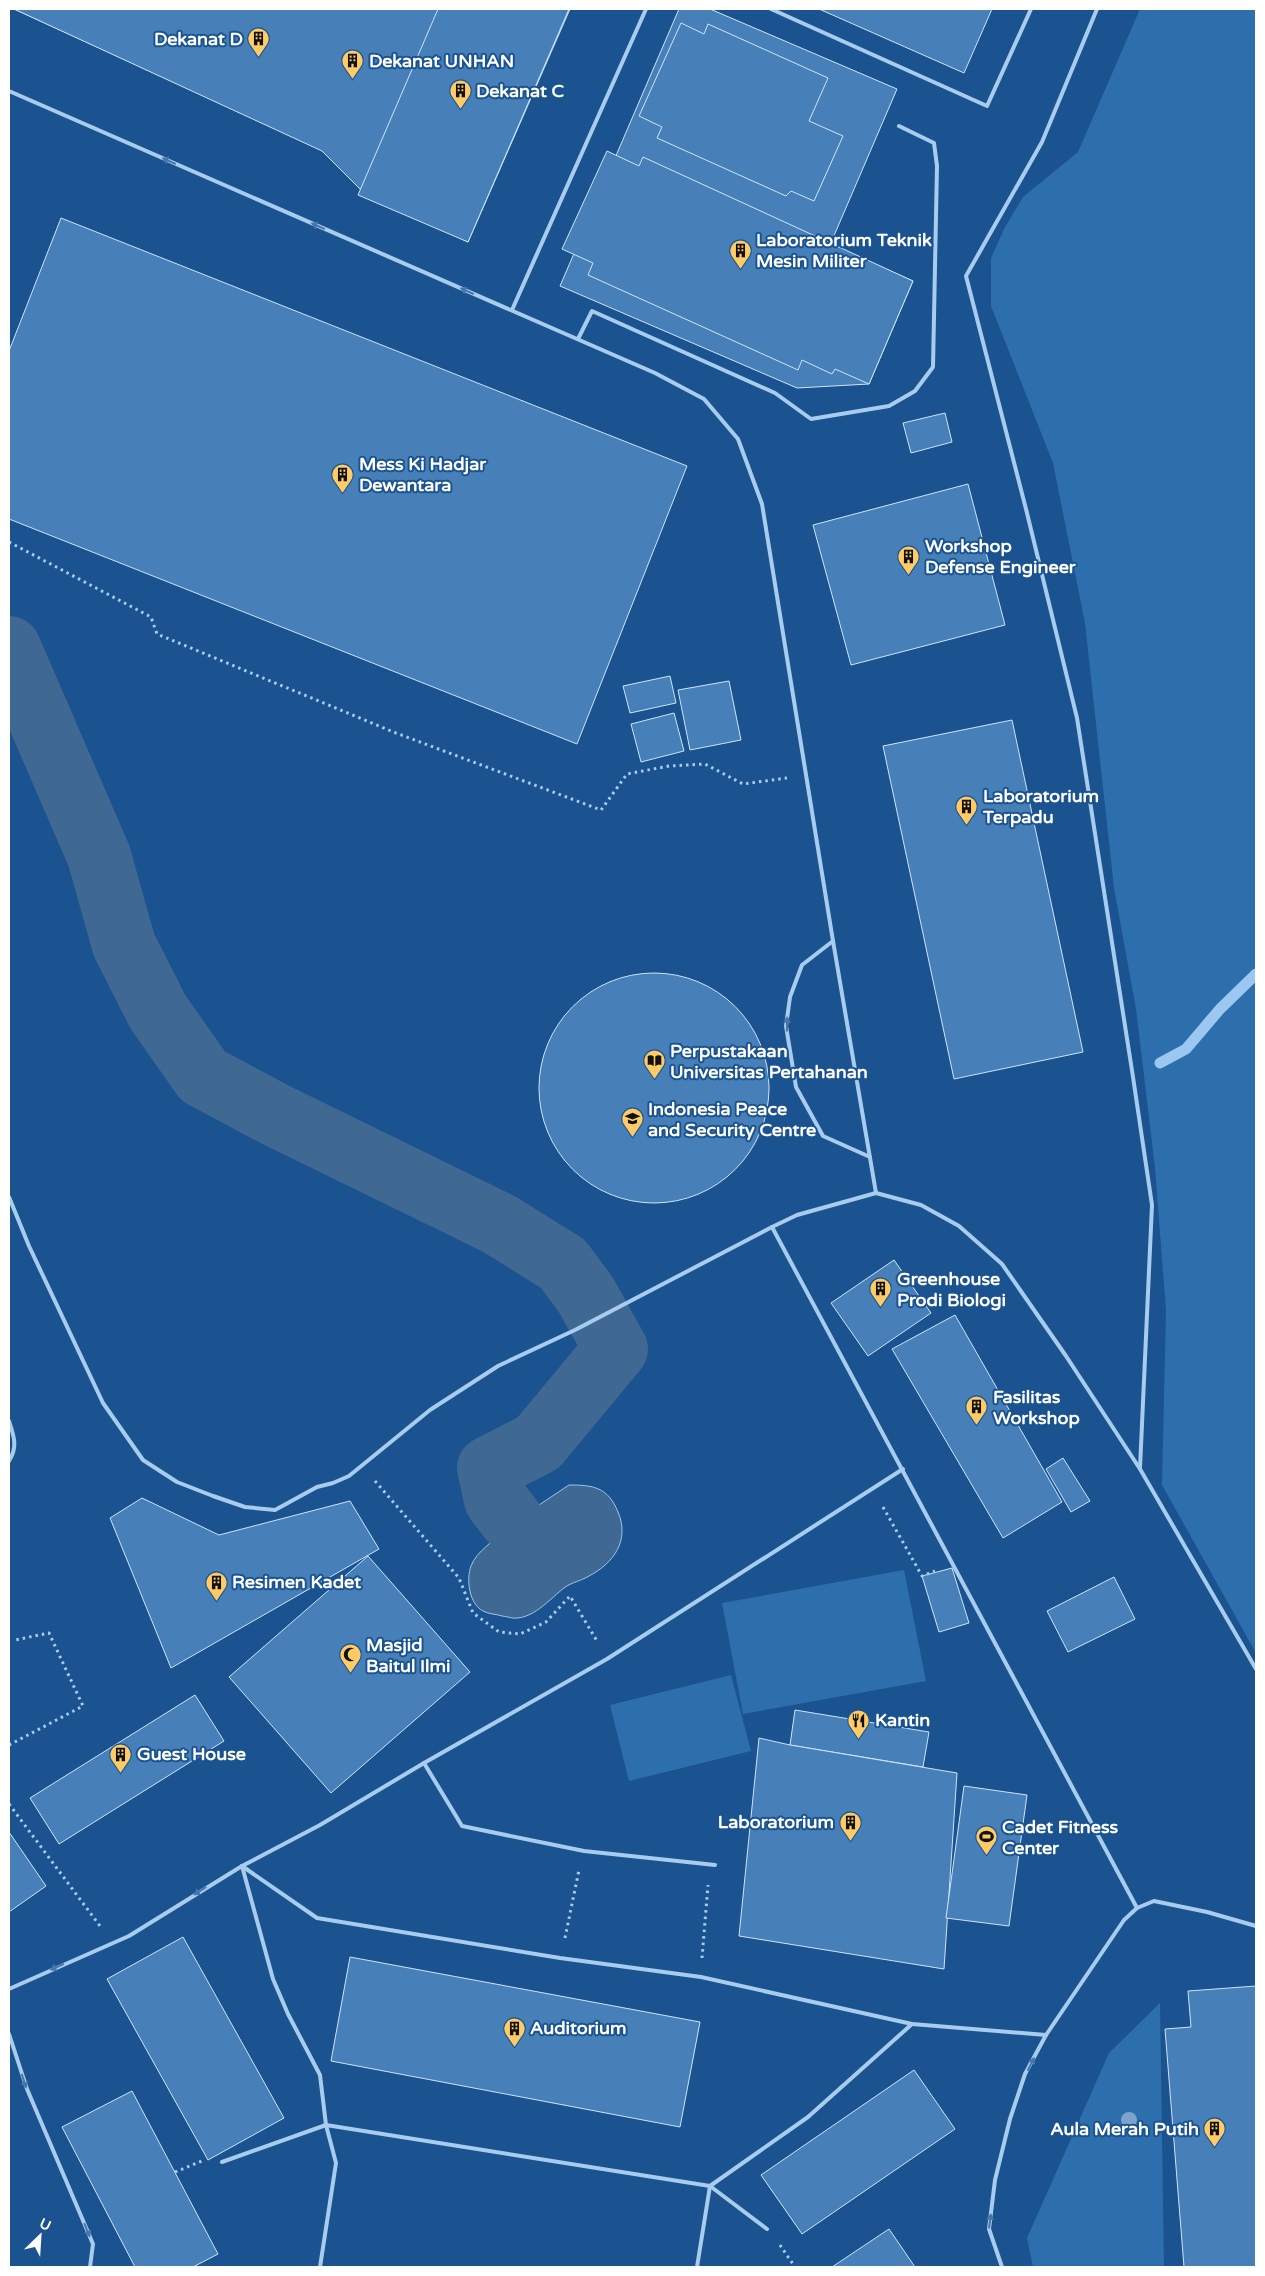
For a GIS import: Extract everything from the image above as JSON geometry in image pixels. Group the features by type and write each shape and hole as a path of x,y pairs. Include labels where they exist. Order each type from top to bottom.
{"lane":[{"path":"512,310 646,9"},
{"path":"771,9 987,106 1031,9"},
{"path":"1097,9 1042,142 966,276 1077,718 1152,1205 1140,1469"},
{"path":"9,91 654,373 704,399 738,439 762,504 876,1193"},
{"path":"578,339 592,311 775,394 811,419 889,406 915,391 933,367 936,166 934,143 899,126"},
{"path":"833,941 802,965 790,997 786,1026 796,1087 823,1136 870,1157"},
{"path":"9,1197 29,1246 104,1403 143,1460 177,1482 213,1496 245,1507 275,1510 317,1487 333,1484 349,1476 437,1405 498,1366 575,1330 797,1215 876,1193 921,1205 959,1226 1002,1264 1066,1356 1140,1469 1256,1669"},
{"path":"772,1227 1137,1908"},
{"path":"9,1421 16,1440 13,1454 9,1461"},
{"path":"9,1989 129,1936 242,1866 320,1825 424,1763 608,1659 903,1469"},
{"path":"424,1763 462,1826 584,1850 713,1864"},
{"path":"242,1866 317,1918 560,1958 701,1977 912,2024 1046,2035"},
{"path":"242,1866 273,1979 288,2014 320,2075 326,2125 336,2163 320,2267"},
{"path":"1002,2267 989,2229 995,2180 1010,2120 1022,2083 1046,2035 1124,1920 1137,1908 1154,1901 1207,1912 1256,1926"},
{"path":"697,2267 710,2186 808,2116 912,2024"},
{"path":"9,2034 27,2089 93,2244 90,2267"},
{"path":"222,2162 326,2125 710,2186 767,2229"}],"path":[{"path":"9,542 151,617 157,634 396,733 601,810 627,774 669,766 706,764 743,784 806,775"},
{"path":"362,1465 459,1578 473,1613 499,1632 520,1634 546,1622 570,1596 608,1659"},
{"path":"873,1489 922,1576 954,1564"},
{"path":"9,1745 83,1706 49,1633 15,1640"},
{"path":"9,1804 112,1943"},
{"path":"560,1958 584,1850"},
{"path":"701,1977 713,1864"},
{"path":"767,2229 795,2267"}],"shaded area":[{"path":"1140,9 1256,9 1256,1653 1162,1485 1166,1310 1155,1168 1136,1009 1114,888 1085,623 1053,463 991,306 991,258 1005,227 1023,197 1078,152"},
{"path":"569,1485 599,1489 610,1497 618,1512 622,1532 621,1541 612,1557 598,1571 567,1586 542,1606 524,1617 513,1618 483,1611 478,1608 472,1597 469,1584 471,1566 477,1555 503,1529"},
{"path":"904,1570 926,1681 743,1714 722,1603"},
{"path":"731,1675 751,1751 629,1781 610,1705"},
{"path":"1160,2003 1164,2267 1033,2267 1027,2238 1109,2053"}],"building":[{"name":"Dekanat D","path":"14,9 419,9 367,123 334,107 315,146"},
{"name":"Dekanat UNHAN","path":"14,9 570,9 468,242 360,189 322,151"},
{"name":"Dekanat C","path":"438,9 569,9 468,242 358,195"},
{"path":"679,9 710,9 897,89 830,245 913,281 869,384 797,388 560,286"},
{"path":"819,9 992,9 964,73"},
{"path":"681,23 704,34 708,24 828,78 809,121 843,136 814,201 791,191 786,196 657,138 662,127 639,116"},
{"name":"Laboratorium Teknik Mesin Militer","path":"607,151 639,166 643,157 913,281 869,384 835,369 832,374 802,360 798,370 588,275 593,263 562,249"},
{"name":"Mess Ki Hadjar Dewantara","path":"61,218 687,466 577,744 9,519 9,351"},
{"path":"945,413 952,442 911,453 903,423"},
{"name":"Workshop Defense Engineer","path":"968,484 1005,625 851,665 813,525"},
{"path":"670,676 676,703 630,713 623,686"},
{"path":"729,681 741,740 690,750 678,690"},
{"path":"674,713 684,751 641,762 631,724"},
{"name":"Laboratorium Terpadu","path":"1012,720 1083,1052 954,1079 883,746"},
{"name":"Perpustakaan Universitas Pertahanan","path":"643,973 665,973 687,978 718,992 743,1015 750,1024 764,1055 769,1077 767,1110 760,1132 750,1152 727,1177 718,1184 687,1198 665,1203 643,1203 621,1198 590,1184 565,1161 558,1152 544,1121 539,1099 539,1077 544,1055 558,1024 581,999 590,992 621,978"},
{"name":"Greenhouse Prodi Biologi","path":"894,1260 931,1313 868,1356 831,1303"},
{"name":"Fasilitas Workshop","path":"955,1315 1062,1502 1003,1538 892,1349"},
{"path":"1063,1458 1090,1501 1071,1512 1046,1469"},
{"name":"Resimen Kadet","path":"142,1498 219,1535 350,1501 379,1549 171,1668 110,1518"},
{"name":"Masjid Baitul Ilmi","path":"368,1556 470,1672 331,1793 229,1677"},
{"path":"952,1568 969,1623 939,1632 922,1576"},
{"path":"1114,1577 1135,1619 1068,1652 1047,1611"},
{"name":"Guest House","path":"195,1695 224,1741 59,1844 30,1798"},
{"name":"Kantin","path":"795,1710 929,1732 923,1767 790,1745"},
{"name":"Laboratorium","path":"759,1738 957,1773 944,1969 739,1936"},
{"name":"Cadet Fitness Center","path":"964,1786 1027,1795 1009,1926 946,1918"},
{"path":"9,1832 46,1886 9,1912"},
{"path":"183,1937 284,2118 208,2160 107,1979"},
{"name":"Auditorium","path":"350,1957 700,2022 680,2127 331,2061"},
{"name":"Aula Merah Putih","path":"1256,1986 1256,2267 1184,2267 1165,2029 1191,2027 1188,1991"},
{"path":"914,2070 955,2129 802,2234 761,2175"},
{"path":"132,2091 218,2254 193,2267 135,2267 62,2127"},
{"path":"889,2229 915,2267 832,2267"}],"waterway":[{"path":"9,648 99,856 124,945 158,1012 203,1076 274,1114 499,1224 563,1264 586,1295 616,1349 538,1443 489,1468 496,1500 513,1522"},
{"path":"1160,1063 1186,1049 1220,1009 1256,974"}],"place":[{"name":"Dekanat D","path":"259,58"},
{"name":"Dekanat UNHAN","path":"353,80"},
{"name":"Dekanat C","path":"460,110"},
{"name":"Laboratorium Teknik Mesin Militer","path":"740,269"},
{"name":"Mess Ki Hadjar Dewantara","path":"343,493"},
{"name":"Workshop Defense Engineer","path":"909,575"},
{"name":"Laboratorium Terpadu","path":"967,825"},
{"name":"Perpustakaan Universitas Pertahanan","path":"654,1080"},
{"name":"Indonesia Peace and Security Centre","path":"632,1138"},
{"name":"Greenhouse Prodi Biologi","path":"881,1308"},
{"name":"Fasilitas Workshop","path":"977,1426"},
{"name":"Resimen Kadet","path":"216,1601"},
{"name":"Masjid Baitul Ilmi","path":"350,1674"},
{"name":"Kantin","path":"859,1739"},
{"name":"Guest House","path":"121,1773"},
{"name":"Laboratorium","path":"850,1841"},
{"name":"Cadet Fitness Center","path":"986,1856"},
{"name":"Auditorium","path":"514,2047"},
{"name":"Aula Merah Putih","path":"1215,2148"}]}
